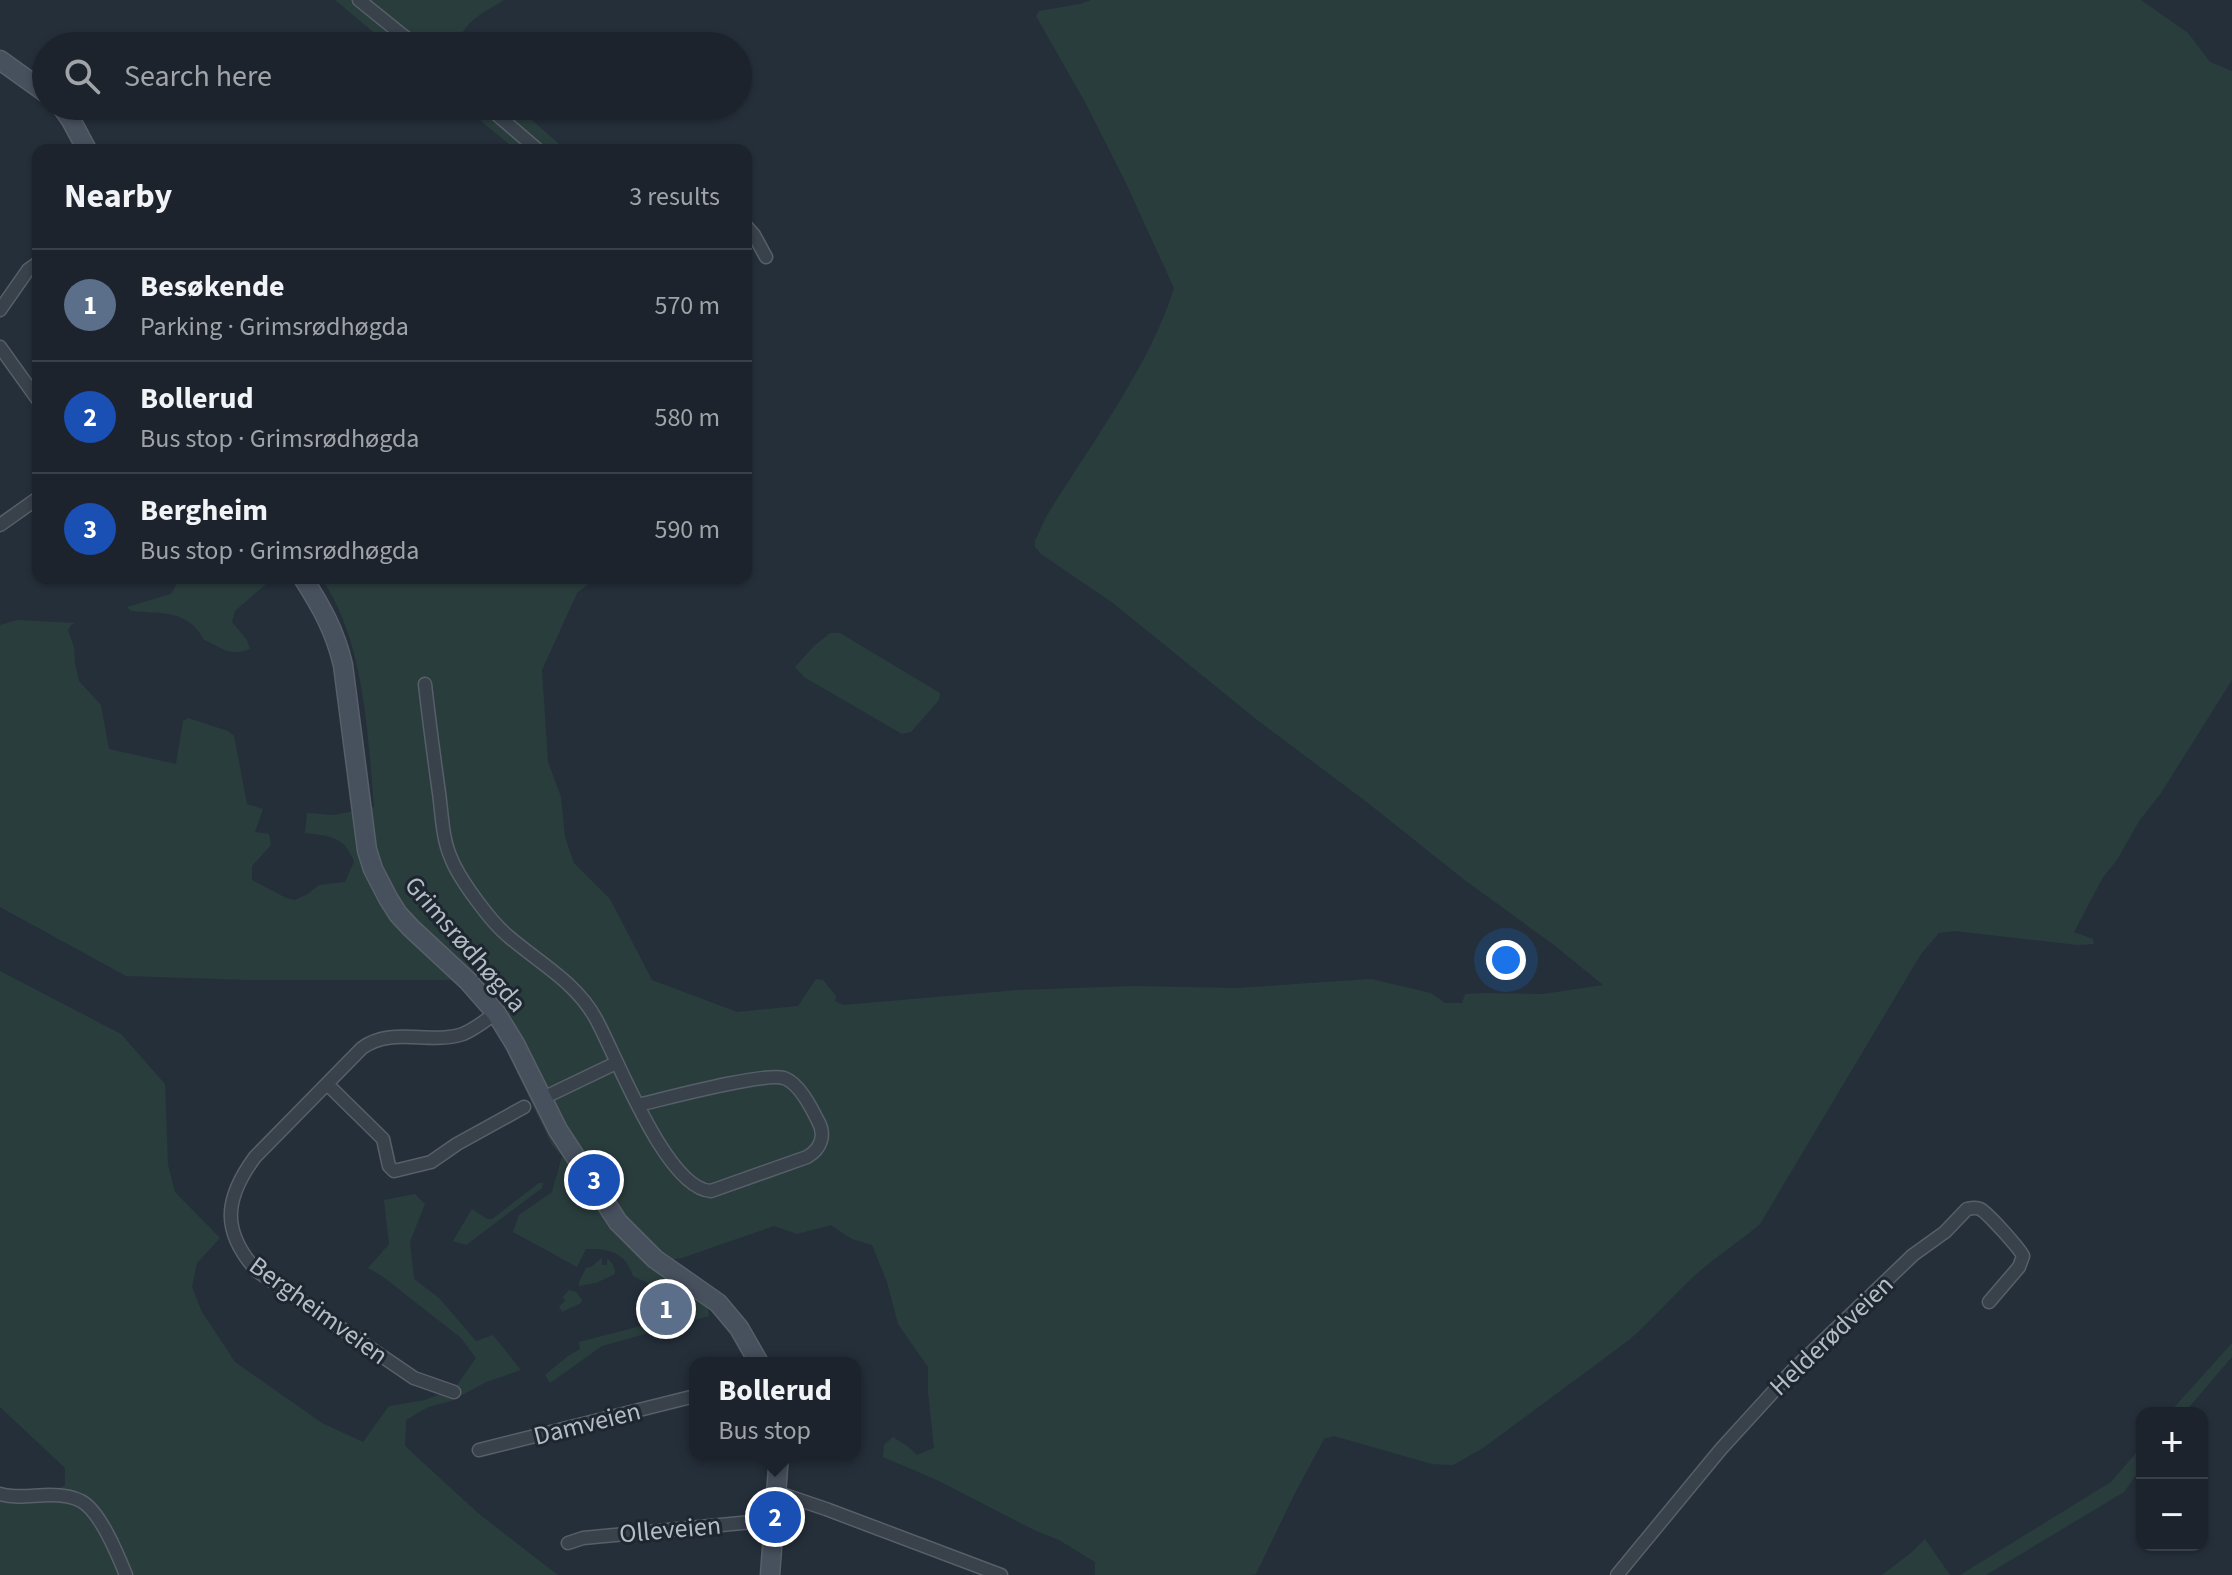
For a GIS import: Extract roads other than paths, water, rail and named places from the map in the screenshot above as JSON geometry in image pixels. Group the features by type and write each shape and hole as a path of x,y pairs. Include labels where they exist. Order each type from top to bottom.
{"main road":[{"path":"0,60 32,83"},
{"path":"71,120 84,144"},
{"name":"Grimsrødhøgda","path":"307,584 328,618 338,645 367,850 388,898 411,928 468,981 496,1013 515,1044 533,1103 558,1130 618,1222 655,1259 718,1303 739,1328 756,1357"},
{"path":"770,1575 779,1461"}],"street":[{"path":"359,0 399,32"},
{"path":"503,120 531,144"},
{"path":"752,233 766,257"},
{"path":"0,310 32,267"},
{"path":"0,347 32,392"},
{"path":"2,520 32,502"},
{"path":"425,684 444,835 451,860 499,928 581,996 596,1019 616,1063 638,1105 657,1140 669,1156 692,1182 704,1190 717,1189 807,1157 817,1150 822,1141 819,1122 801,1094 794,1085 779,1077 753,1079 638,1105"},
{"name":"Bergheimveien","path":"454,1392 414,1378 266,1278 239,1249 232,1230 231,1209 244,1171 257,1155 369,1043 396,1037 453,1036 464,1033 496,1013"},
{"path":"327,1084 383,1139 389,1166 394,1171 431,1162 457,1144 533,1103 616,1063"},
{"name":"Helderødveien","path":"1617,1575 1721,1449 1793,1370 1913,1255 1971,1208 1983,1210 2020,1247 2023,1256 2019,1267 1989,1302"},
{"name":"Damveien","path":"479,1450 689,1398"},
{"path":"776,1492 1001,1575"},
{"path":"0,1494 10,1497 66,1496 81,1501 92,1509 126,1575"},
{"name":"Olleveien","path":"568,1543 583,1538 773,1520"}],"place":[{"name":"Bergheim","path":"594,1180"},
{"name":"Besøkende","path":"666,1309"},
{"name":"Bollerud","path":"775,1517"}]}
